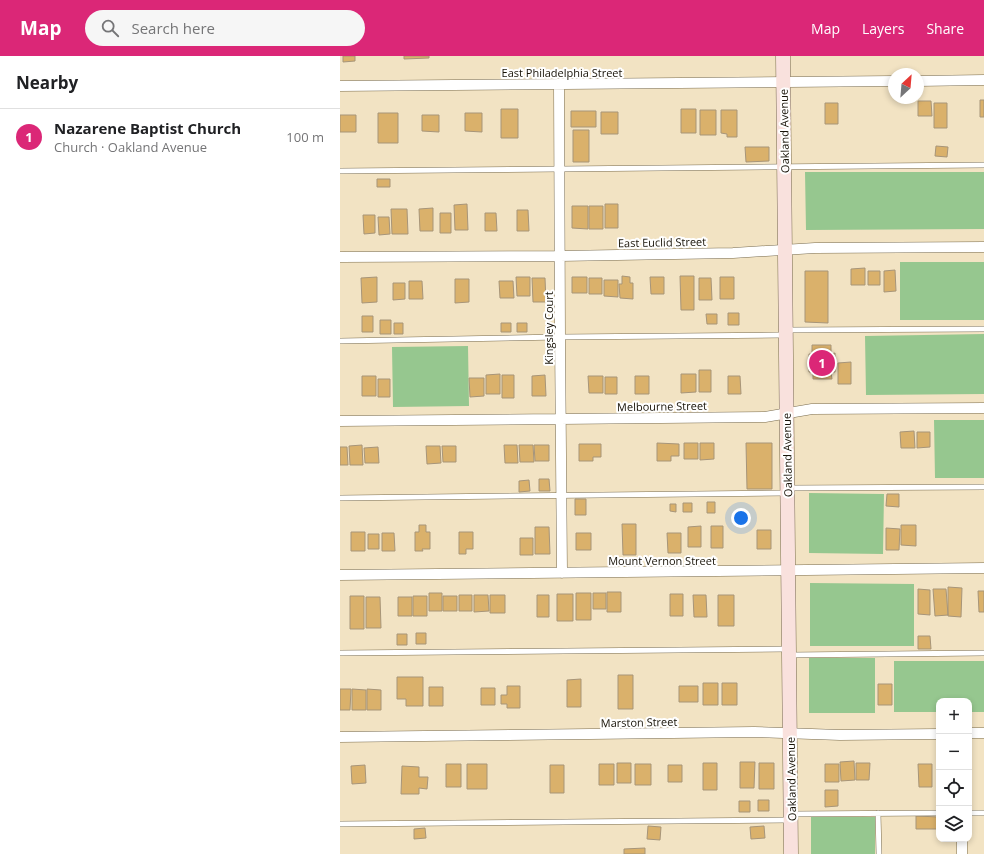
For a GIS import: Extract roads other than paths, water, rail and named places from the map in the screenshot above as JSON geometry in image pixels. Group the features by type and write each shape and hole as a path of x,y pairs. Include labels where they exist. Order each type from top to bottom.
{"street":[{"name":"Oakland Avenue","path":"783,56 791,854"},
{"path":"924,81 984,80"},
{"name":"East Philadelphia Street","path":"340,86 888,81"},
{"name":"Kingsley Court","path":"559,84 562,573"},
{"name":"East Euclid Street","path":"340,257 560,256 815,248 984,247"},
{"name":"Melbourne Street","path":"340,421 765,417 812,409 984,408"},
{"name":"Mount Vernon Street","path":"340,575 984,568"},
{"name":"Marston Street","path":"340,736 754,732 840,735 936,734"},
{"path":"972,733 984,733"},
{"path":"962,842 962,854"}],"lane":[{"path":"340,172 984,165"},
{"path":"340,341 984,329"},
{"path":"340,498 984,487"},
{"path":"340,653 984,653"},
{"path":"878,813 879,854"},
{"path":"340,824 791,817 878,813 936,813"},
{"path":"972,813 984,813"}],"place":[{"name":"Nazarene Baptist Church","path":"822,363"}]}
